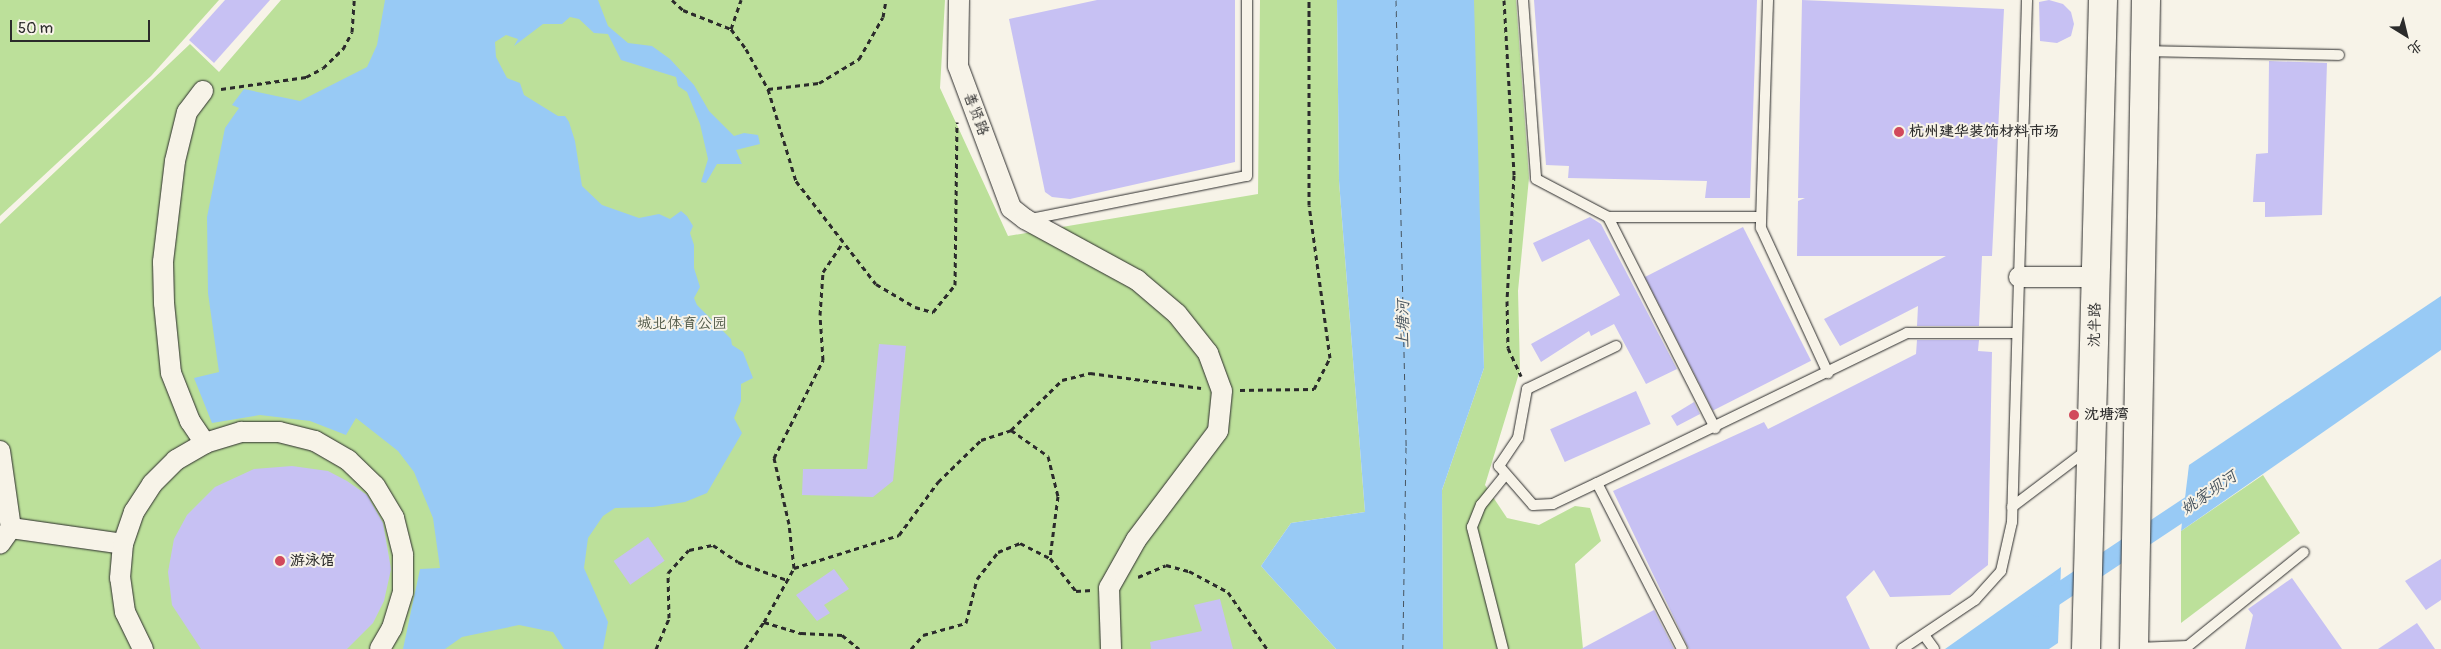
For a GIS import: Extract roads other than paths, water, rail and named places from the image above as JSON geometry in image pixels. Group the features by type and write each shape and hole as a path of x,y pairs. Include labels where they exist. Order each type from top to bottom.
{"main road":[{"name":"沈半路","path":"2086,649 2103,0"},
{"path":"2134,649 2143,51 2146,0"}],"street":[{"name":"善贤路","path":"959,0 958,66 1012,208 1025,219"},
{"path":"203,91 187,112 175,161 167,212 163,270 172,373 190,421 205,443"},
{"path":"1025,219 1137,280 1177,314 1208,352 1222,391 1218,431 1136,540 1109,588 1111,649"},
{"path":"2019,277 2096,277"},
{"path":"142,649 125,612 120,578 123,544 134,512 152,484 176,460 205,443 241,432 288,434 315,441 348,460 375,486 394,518 403,555 403,592 392,628 380,649"},
{"path":"0,451 11,528 0,544"},
{"path":"11,528 123,544"}],"lane":[{"path":"1025,219 1049,217 1247,176 1247,0"},
{"path":"1523,0 1536,179 1608,217 1761,216"},
{"path":"1768,0 1761,228 1828,373"},
{"path":"1902,649 1975,600 2001,571 2012,507 2027,0"},
{"path":"2143,51 2339,54"},
{"path":"1608,217 1715,428"},
{"path":"1616,346 1527,389 1518,438 1499,466 1533,505 1553,504 1597,484 1907,333 2017,333"},
{"path":"2012,507 2091,446"},
{"path":"1503,649 1472,528 1481,505 1505,474"},
{"path":"1597,484 1682,649"},
{"path":"2134,649 2197,645 2304,552"},
{"path":"1924,635 1934,649"}],"water":[{"path":"385,0 598,0 608,26 628,43 652,46 670,59 694,85 709,111 734,136 744,133 758,135 760,144 736,150 742,164 717,164 706,183 701,182 708,159 700,124 687,92 678,86 676,77 621,60 608,34 594,33 579,19 570,17 562,24 543,24 514,46 518,39 506,35 495,42 496,57 507,78 520,83 524,95 558,116 565,116 569,122 575,141 582,186 602,205 639,218 659,214 670,219 681,211 687,216 693,226 690,233 694,245 694,268 700,287 694,298 697,305 731,339 732,345 743,352 753,378 741,384 741,401 734,418 742,433 707,493 685,502 653,507 615,508 603,516 588,538 584,568 608,622 603,649 564,649 553,632 519,625 462,637 445,649 403,649 420,569 440,568 433,518 414,472 398,451 356,418 346,435 310,421 260,415 212,423 194,378 219,372 208,293 207,217 225,128 239,108 232,105 244,89 300,101 367,67 377,45"},
{"name":"上塘河","path":"1337,0 1474,0 1484,368 1442,490 1443,649 1336,649 1261,566 1291,523 1365,512 1339,181"},
{"path":"2441,296 2441,350 2181,531 2189,465"},
{"path":"2061,567 2058,643 2049,649 1945,649"}],"waterway":[{"name":"姚家坝河","path":"2038,607 2205,496"}],"place":[{"name":"杭州建华装饰材料市场","path":"1899,132"},
{"name":"沈塘湾","path":"2074,415"},
{"name":"游泳馆","path":"280,561"}],"park label":[{"name":"城北体育公园","path":"682,324"}]}
